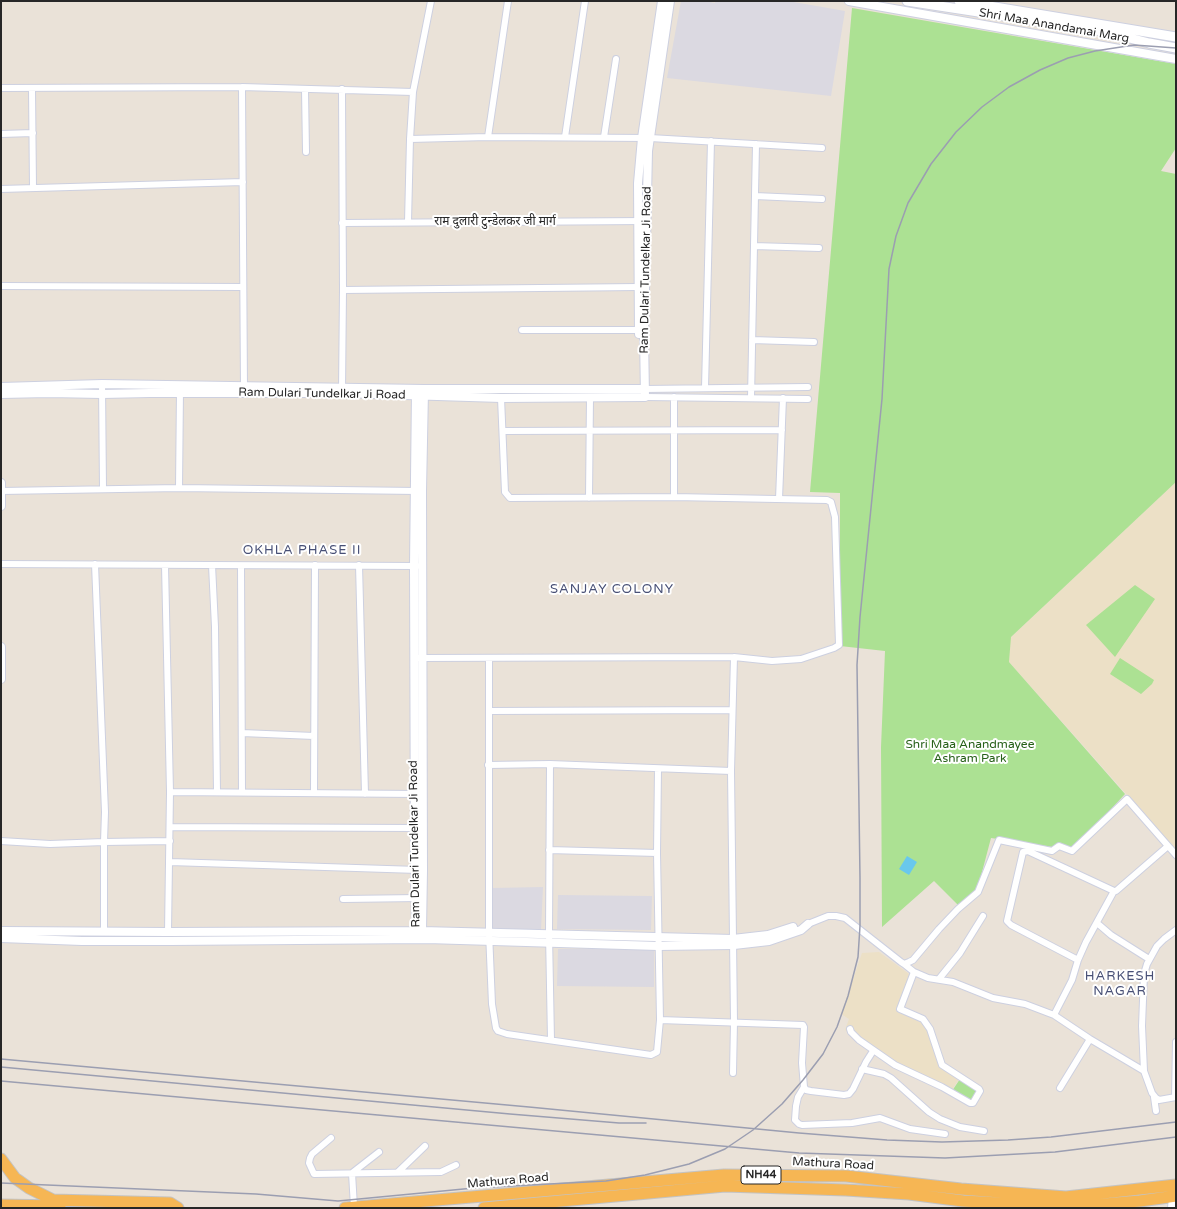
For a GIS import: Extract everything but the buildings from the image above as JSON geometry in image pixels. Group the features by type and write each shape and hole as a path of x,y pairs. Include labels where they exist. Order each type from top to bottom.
{"highway":[{"path":"1,1159 15,1178 29,1188 53,1200 170,1203 178,1208"},
{"name":"Mathura Road","path":"349,1208 724,1175 846,1176 961,1189 1066,1197 1176,1185"},
{"name":"Mathura Road","path":"484,1208 725,1186 846,1190 909,1194 963,1201 1070,1207 1140,1201 1174,1196"},
{"path":"1,1198 18,1199 39,1206"},
{"path":"1,1205 102,1208"}],"main road":[{"name":"Shri Maa Anandamai Marg","path":"907,1 1102,31 1176,48"},
{"name":"Shri Maa Anandamai Marg","path":"959,1 1176,37"}],"street":[{"path":"408,222 413,92 431,1"},
{"path":"488,137 508,1"},
{"path":"565,137 585,1"},
{"path":"646,138 662,1"},
{"path":"646,138 670,1"},
{"path":"852,1 1176,59"},
{"path":"921,14 923,4"},
{"path":"604,137 616,59"},
{"path":"1,88 242,87 413,92"},
{"path":"242,87 244,389"},
{"path":"32,88 33,188"},
{"path":"305,89 306,152"},
{"path":"342,90 342,390"},
{"path":"1,134 32,133"},
{"path":"410,139 604,137 711,141 822,148"},
{"name":"Ram Dulari Tundelkar Ji Road","path":"642,393 643,221 638,183 646,138"},
{"path":"705,388 711,141"},
{"path":"751,398 756,144"},
{"path":"1,189 243,182"},
{"path":"755,196 822,199"},
{"name":"Ram Dulari Tundelkar Ji Road","path":"642,393 639,330 639,287 643,221"},
{"name":"राम दुलारी टुन्डेलकर जी मार्ग","path":"342,222 643,221"},
{"path":"754,246 819,248"},
{"path":"1,286 243,287"},
{"path":"343,290 639,287"},
{"path":"522,330 639,330"},
{"path":"752,340 814,342"},
{"path":"102,384 103,490"},
{"name":"Ram Dulari Tundelkar Ji Road","path":"1,387 102,384 180,390"},
{"path":"642,393 705,388 808,387"},
{"name":"Ram Dulari Tundelkar Ji Road","path":"1,394 49,392 102,394 180,390 244,389 420,392 642,393"},
{"path":"179,488 180,390"},
{"name":"Ram Dulari Tundelkar Ji Road","path":"420,392 501,398 590,397 642,393"},
{"name":"Ram Dulari Tundelkar Ji Road","path":"419,934 418,491 420,392"},
{"path":"642,393 674,397 808,399"},
{"path":"589,498 590,397"},
{"path":"674,397 674,497"},
{"path":"418,658 734,657 772,661 801,658 834,648 839,645 836,517 833,504 827,500 674,497 513,498 505,492 501,398"},
{"path":"779,499 783,398"},
{"path":"503,431 782,430"},
{"path":"1,483 1,506"},
{"path":"1,491 179,488 418,491"},
{"path":"1,564 418,566"},
{"path":"95,564 105,812 104,931"},
{"path":"165,565 170,792 168,932"},
{"path":"359,565 365,794"},
{"path":"212,566 215,626 217,792"},
{"path":"241,566 242,792"},
{"path":"314,792 315,566"},
{"path":"1,647 1,678"},
{"path":"733,1073 732,710 734,657"},
{"path":"489,658 489,936 492,1004 496,1028 501,1033 651,1055 655,1054 658,1049 660,1020 657,853 658,769"},
{"path":"489,711 732,710"},
{"path":"242,733 314,736"},
{"path":"488,765 550,764 732,771"},
{"path":"550,764 549,938 551,1040"},
{"path":"170,792 418,794"},
{"name":"Ram Dulari Tundelkar Ji Road","path":"418,794 415,828 419,870"},
{"path":"904,964 913,960 939,928 978,892 999,840 1053,851 1059,846 1069,851 1073,850 1127,799 1176,855"},
{"path":"170,827 415,828"},
{"path":"1,842 50,844 170,841"},
{"path":"1054,1015 1072,980 1078,960 1114,891 1116,891 1168,846"},
{"path":"549,850 657,853"},
{"path":"1045,859 1049,850"},
{"path":"1078,960 1011,925 1007,921 1022,852 1028,851 1114,891"},
{"path":"170,862 419,870"},
{"path":"343,899 419,898"},
{"path":"1,931 419,934 549,938 658,946 733,942 768,935 808,924 828,916 836,916 844,918 914,972 928,978 953,982 993,998 1034,1007 1054,1015 1090,1039 1144,1071"},
{"path":"939,979 960,953 983,916"},
{"path":"1097,923 1111,935 1150,959"},
{"path":"1156,1111 1154,1097 1144,1071 1142,997 1144,974 1147,964 1161,942 1176,930"},
{"path":"1,938 82,941 162,941 419,934"},
{"path":"549,938 658,936 733,942"},
{"path":"850,1029 854,1036 895,1066 946,1088 970,1103 973,1103 980,1091 979,1088 942,1065 930,1029 923,1019 900,1009 914,972"},
{"path":"660,1020 803,1025 802,1063 804,1087 798,1097 795,1120 799,1124 852,1123 880,1118 916,1130 945,1134"},
{"path":"1060,1088 1090,1039"},
{"path":"1154,1097 1160,1100 1176,1097 1176,1042"},
{"path":"804,1087 806,1090 811,1091 844,1095 848,1094 853,1089 862,1069 873,1051"},
{"path":"862,1069 884,1074 891,1078 929,1112 940,1119 960,1127 984,1131"},
{"path":"331,1138 312,1154 310,1158 309,1163 314,1174 441,1172 456,1165"},
{"path":"398,1172 425,1146"},
{"path":"349,1208 352,1174 379,1152"},
{"path":"1172,1208 1174,1196"}],"shaded area":[{"path":"681,1 705,1 715,3 715,1 788,1 845,11 831,96 667,78"},
{"path":"1176,482 1176,850 1009,662 1010,638"},
{"path":"543,887 541,930 491,929 492,888"},
{"path":"558,895 652,896 651,930 557,929"},
{"path":"558,949 654,949 654,987 557,986"},
{"path":"879,952 909,974 898,1011 922,1020 940,1066 960,1078 951,1091 895,1068 845,1030 849,1019 841,1014 862,953"}],"green space":[{"name":"Shri Maa Anandmayee Ashram Park","path":"852,8 1176,64 1176,148 1161,171 1176,174 1176,482 1011,637 1009,662 1125,794 1073,850 991,838 977,891 959,906 934,881 882,927 881,747 885,651 840,646 840,493 810,492"},
{"path":"1135,585 1155,599 1115,657 1086,625"},
{"path":"1120,658 1154,680 1152,684 1141,694 1110,674"},
{"path":"960,1079 977,1091 972,1100 952,1091"}],"water":[{"path":"907,856 917,862 909,875 899,869"}],"railway":[{"path":"1,1183 256,1194 338,1201 474,1188 606,1181 645,1175 689,1164 725,1149 753,1130 782,1104 823,1054 837,1027 848,996 858,957 860,926 860,878 857,665 860,617 882,399 889,269 896,236 908,203 931,164 956,132 982,107 1009,87 1040,70 1068,58 1095,51 1134,45 1176,48"},
{"path":"1,1059 887,1140 942,1142 1008,1140 1051,1137 1176,1122"},
{"path":"1,1067 510,1114 619,1123 646,1123"},
{"path":"1,1081 799,1153 945,1158 1055,1152 1176,1137"}],"district":[{"name":"OKHLA PHASE II","path":"302,551"},
{"name":"SANJAY COLONY","path":"612,590"},
{"name":"HARKESH NAGAR","path":"1120,984"}]}
